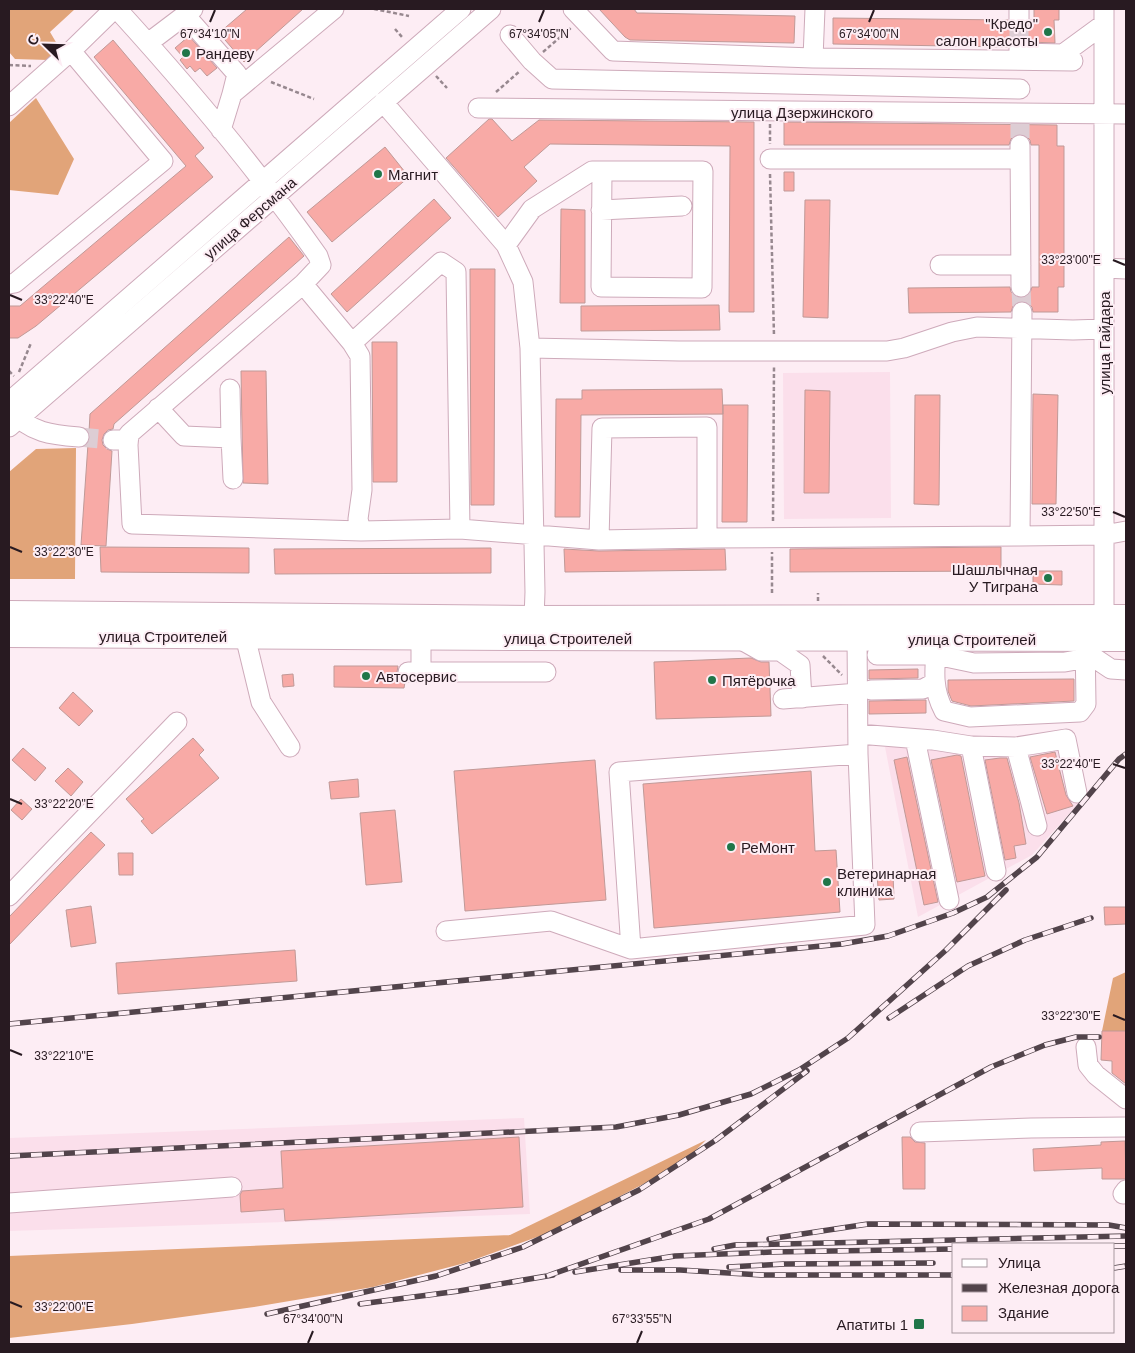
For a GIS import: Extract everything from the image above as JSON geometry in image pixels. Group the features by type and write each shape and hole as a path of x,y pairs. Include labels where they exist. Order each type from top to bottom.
{"main road":[{"name":"улица Строителей","path":"9,614 238,629"},
{"name":"улица Строителей","path":"309,626 421,637 534,628 736,638 857,627 936,647 1105,635"},
{"name":"улица Строителей","path":"9,635 309,626 534,628 857,627 1105,635"}],"street":[{"path":"9,106 72,51 115,9 148,43 222,130 275,196 318,256 321,265 303,284 120,442 132,524 362,531 460,529 599,540 1104,535 1126,531"},
{"path":"232,94 334,9"},
{"name":"улица Ферсмана","path":"11,413 263,181 461,9"},
{"name":"улица Ферсмана","path":"11,413 275,196 491,9"},
{"path":"573,9 614,51 813,58 1063,54 1104,16"},
{"path":"813,58 815,9"},
{"path":"148,43 189,12 237,74 222,130"},
{"name":"улица Гайдара","path":"934,683 937,699 944,711 970,717 1080,712 1086,704 1105,635 1104,16"},
{"name":"улица Дзержинского","path":"510,35 532,61 552,80 1020,89"},
{"path":"9,284 15,283 163,161 72,51"},
{"path":"1019,54 1072,61"},
{"path":"1019,54 1020,116"},
{"path":"384,102 506,245 523,282 530,348 535,592 534,628"},
{"name":"улица Дзержинского","path":"478,108 1020,116 1126,114"},
{"path":"770,159 1020,152 1022,287"},
{"path":"506,245 532,208 592,171 602,171 703,171 702,288 601,287 602,171"},
{"path":"601,210 682,206"},
{"path":"352,343 441,262 456,272 460,529"},
{"path":"940,265 1021,264"},
{"path":"1104,268 1126,269"},
{"path":"303,284 352,343 360,356 362,490 358,519 362,531"},
{"path":"530,348 887,351 904,348 952,332 1022,320 1104,329"},
{"path":"1020,536 1022,320"},
{"path":"230,389 232,479"},
{"path":"158,408 184,436 231,438"},
{"path":"11,413 45,433 79,437"},
{"path":"599,540 602,428 707,427 707,538"},
{"path":"446,931 551,922 631,949 866,925 858,754 858,734 865,692 857,627"},
{"path":"238,629 261,702 290,747"},
{"path":"1105,635 1093,657 1111,669 1126,670"},
{"path":"421,637 414,672 546,672"},
{"path":"736,638 761,651 780,651 800,665 802,698"},
{"path":"783,699 923,689 934,683 936,647 877,655"},
{"path":"9,896 178,722"},
{"path":"858,734 971,746 1016,747 1066,739 1077,793"},
{"path":"915,739 949,900"},
{"path":"971,746 996,871"},
{"path":"1016,747 1037,826"},
{"path":"631,949 619,772 858,754"},
{"path":"1086,1047 1088,1065 1096,1075 1126,1099"},
{"path":"920,1132 1126,1127"},
{"path":"9,1203 232,1187"}],"path":[{"path":"374,9 409,16"},
{"path":"394,29 402,37"},
{"path":"435,74 447,88"},
{"path":"255,75 314,99"},
{"path":"770,112 774,351 772,593"},
{"path":"9,371 16,379 31,343"},
{"path":"818,593 818,601"},
{"path":"819,652 844,676"}],"shaded area":[{"path":"9,9 75,9 50,32 60,49 48,60 15,59 9,52"},
{"path":"36,98 74,159 58,195 9,190 9,123"},
{"path":"890,372 891,518 784,519 783,373"},
{"path":"76,448 75,579 9,579 9,472 36,449"},
{"path":"1062,737 1079,803 1032,855 918,917 885,747"},
{"path":"1126,972 1126,1031 1102,1031 1113,978"},
{"path":"524,1118 530,1214 9,1231 9,1138"},
{"path":"706,1140 682,1164 551,1232 465,1263 373,1287 254,1307 132,1324 9,1338 9,1256 510,1235"}],"building":[{"path":"247,9 303,9 244,62 219,33"},
{"path":"599,9 634,9 637,13 795,16 794,43 630,40"},
{"path":"1034,9 1059,9 1059,20 1054,20 1055,43 1029,42 1019,36 1010,41 1008,47 833,44 833,18 1008,20 1009,25 1013,29 1019,31 1028,26 1030,20 1034,20"},
{"path":"189,36 217,68 207,76 200,68 195,72 190,66 187,69 180,60 183,57 175,48"},
{"path":"113,40 204,148 195,156 213,177 36,326 18,338 9,338 9,306 20,306 186,166 94,57"},
{"path":"489,119 492,119 512,141 539,120 754,122 754,312 729,312 730,146 550,144 524,167 537,181 498,217 446,158"},
{"path":"784,122 1057,125 1057,146 1064,146 1064,287 1058,287 1058,312 1033,312 1032,307 1028,303 1022,301 1017,302 1013,306 1011,312 909,313 908,288 1010,287 1011,292 1015,296 1022,298 1030,293 1032,287 1039,287 1039,145 1031,145 1030,140 1026,136 1020,134 1015,135 1011,139 1009,145 784,145"},
{"path":"385,147 409,177 332,242 307,212"},
{"path":"784,172 794,172 794,191 784,191"},
{"path":"434,199 451,218 347,312 331,294"},
{"path":"805,200 830,200 828,318 803,317"},
{"path":"561,209 585,210 585,303 560,303"},
{"path":"289,237 304,256 114,424 113,429 108,430 104,434 103,445 112,451 106,546 81,545 90,437 90,414"},
{"path":"470,269 495,269 494,505 471,505"},
{"path":"719,305 720,330 581,331 581,306"},
{"path":"372,342 397,342 397,482 373,482"},
{"path":"241,371 266,371 268,484 243,483"},
{"path":"722,389 723,414 581,415 580,517 555,517 556,399 582,399 582,390"},
{"path":"805,390 830,391 829,493 804,493"},
{"path":"1033,394 1058,395 1056,504 1032,504"},
{"path":"915,395 940,395 939,505 914,504"},
{"path":"723,405 748,405 747,522 722,522"},
{"path":"100,547 249,548 249,573 101,572"},
{"path":"1001,547 1001,571 790,572 790,549"},
{"path":"491,548 491,573 275,574 274,549"},
{"path":"564,549 599,551 725,549 726,570 565,572"},
{"name":"Шашлычная У Тиграна","path":"1033,571 1062,571 1062,585 1033,584"},
{"name":"Пятёрочка","path":"751,658 761,662 769,662 771,716 656,719 654,662"},
{"path":"334,666 398,666 398,677 405,682 404,688 334,687"},
{"path":"918,669 918,678 869,679 869,670"},
{"path":"293,674 294,686 283,687 282,675"},
{"path":"1074,679 1074,701 971,706 952,701 948,691 948,680"},
{"path":"73,692 93,711 79,726 59,708"},
{"path":"926,700 926,713 869,714 869,701"},
{"path":"193,738 204,750 199,755 219,778 152,834 141,821 144,819 126,799"},
{"path":"23,748 46,768 35,781 12,760"},
{"path":"1055,752 1066,795 1073,806 1047,814 1030,757"},
{"path":"957,755 961,756 985,876 957,882 931,760"},
{"path":"907,757 938,902 924,905 894,760"},
{"path":"1007,758 1019,803 1026,844 1014,846 1016,858 1005,860 985,760"},
{"path":"595,760 606,900 465,911 454,771"},
{"path":"68,768 83,782 71,796 55,781"},
{"name":"РеМонт","path":"811,771 815,851 836,850 840,912 654,928 643,784"},
{"path":"358,779 359,797 331,799 329,782"},
{"path":"21,799 32,809 22,820 11,810"},
{"path":"395,810 402,882 366,885 360,813"},
{"path":"91,832 105,845 9,945 9,917"},
{"path":"118,853 133,853 133,875 119,875"},
{"path":"893,874 894,899 879,900 877,875"},
{"path":"91,906 96,943 71,947 66,910"},
{"path":"1104,907 1126,907 1126,924 1105,925"},
{"path":"295,950 297,981 118,994 116,963"},
{"path":"1102,1031 1126,1031 1126,1084 1112,1073 1112,1061 1101,1060"},
{"path":"519,1137 523,1207 285,1221 284,1209 241,1212 240,1195 242,1191 283,1188 281,1151"},
{"path":"902,1137 910,1137 915,1142 925,1143 925,1189 903,1189"},
{"path":"1125,1141 1126,1179 1102,1179 1102,1168 1034,1171 1033,1149 1101,1145 1101,1142"}],"tunnel":[{"path":"1019,20 1019,47"},
{"path":"1020,119 1020,145"},
{"path":"1021,287 1022,312"},
{"path":"79,437 113,440"}],"railway":[{"path":"9,1024 842,944 888,936 953,913 987,897 1037,857 1119,759 1126,754"},
{"path":"9,1156 616,1127 679,1115 751,1094 799,1070 848,1038 946,950 1006,890"},
{"path":"889,1018 968,966 1025,940 1091,918"},
{"path":"547,1276 709,1219 991,1067 1045,1045 1076,1037 1099,1037"},
{"path":"267,1314 436,1276 523,1247 639,1190 716,1140 807,1071"},
{"path":"769,1239 868,1224 1109,1225 1126,1228"},
{"path":"714,1249 735,1245 1126,1236"},
{"path":"1115,1246 1126,1246"},
{"path":"575,1272 675,1256 772,1252 952,1249"},
{"path":"729,1267 784,1264 933,1263"},
{"path":"1115,1268 1126,1266"},
{"path":"621,1270 680,1270 761,1275 952,1275"},
{"path":"360,1304 459,1291 553,1275"}],"place":[{"name":"\"Кредо\" салон красоты","path":"1048,32"},
{"name":"Рандеву","path":"186,53"},
{"name":"Магнит","path":"378,174"},
{"name":"Шашлычная У Тиграна","path":"1048,578"},
{"name":"Автосервис","path":"366,676"},
{"name":"Пятёрочка","path":"712,680"},
{"name":"РеМонт","path":"731,847"},
{"name":"Ветеринарная клиника","path":"827,882"},
{"name":"Апатиты 1","path":"919,1324"}]}
